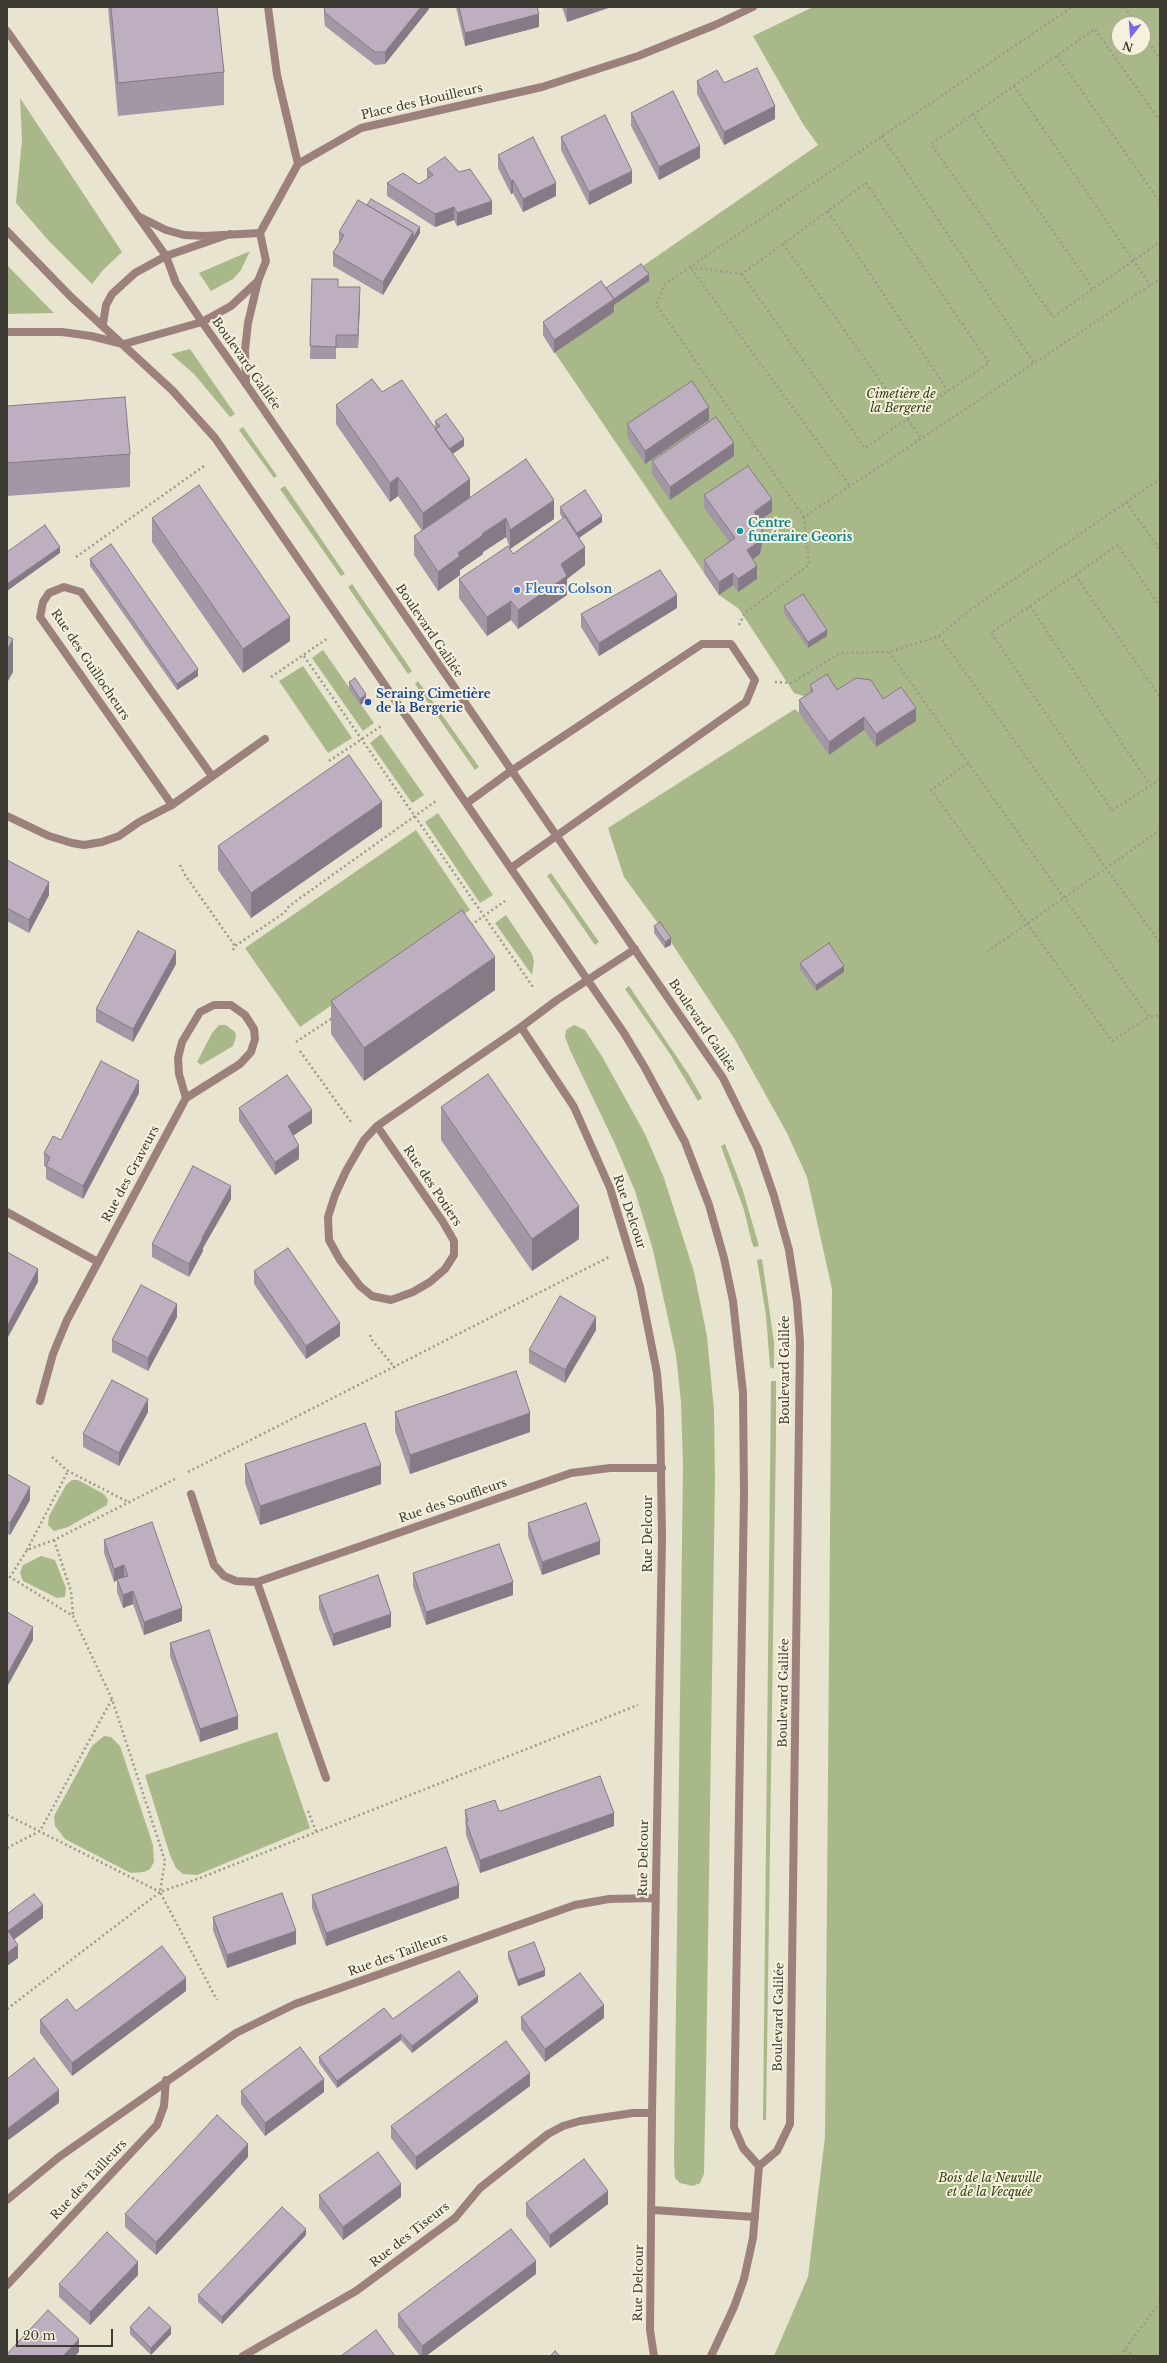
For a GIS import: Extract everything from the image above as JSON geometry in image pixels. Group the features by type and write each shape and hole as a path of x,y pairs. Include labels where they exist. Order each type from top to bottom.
{"street":[{"path":"246,384 245,350 248,323 258,281 266,261 260,233 298,164 277,75 268,7"},
{"name":"Place des Houilleurs","path":"298,164 361,128 542,88 638,56 715,25 753,7"},
{"name":"Boulevard Galilée","path":"7,31 33,70 166,256 176,283 202,322 724,1078 758,1149 774,1196 789,1250 797,1302 800,1342 790,2124 777,2151 759,2166"},
{"path":"138,216 166,230 184,235 260,233"},
{"path":"7,232 71,296 103,324 172,390 215,438 467,803 646,1068 685,1142 709,1205 733,1301 743,1393 744,1494 734,2128 743,2148 759,2166 753,2238 744,2278 734,2306 711,2356"},
{"path":"103,324 106,305 112,294 135,273 166,256 230,234"},
{"path":"7,332 62,332 91,336 124,344 202,322 231,306 258,281"},
{"name":"Rue des Guillocheurs","path":"172,805 40,617 43,602 49,593 64,587 81,592 212,776"},
{"path":"467,803 511,771 702,644 731,644 755,680 746,702 558,837 511,868"},
{"path":"7,816 49,836 84,845 119,836 139,822 172,805 265,739"},
{"path":"521,1027 635,949"},
{"name":"Rue des Graveurs","path":"40,1401 53,1354 67,1320 186,1098 233,1068 251,1052 256,1039 254,1029 245,1015 230,1005 214,1005 200,1012 182,1042 178,1058 179,1074 186,1098"},
{"name":"Rue des Potiers","path":"377,1126 443,1222 454,1241 454,1255 445,1269 419,1288 391,1300 372,1296 360,1286 340,1260 329,1240 328,1217 335,1195 364,1140 377,1126 521,1027"},
{"name":"Rue Delcour","path":"521,1027 574,1107 610,1188 630,1247 650,1331 657,1373 662,1468 650,2330 654,2356"},
{"path":"7,1212 98,1262"},
{"name":"Rue des Souffleurs","path":"191,1494 214,1565 224,1576 236,1581 257,1582 572,1473 610,1468 662,1468"},
{"path":"257,1582 326,1778"},
{"name":"Rue des Tailleurs","path":"7,2200 59,2157 166,2080 236,2033 302,2002 575,1905 615,1898 655,1898"},
{"name":"Rue des Tailleurs","path":"7,2285 157,2125 164,2106 166,2080"},
{"name":"Rue des Tiseurs","path":"243,2356 356,2292 455,2218 480,2188 563,2126 589,2119 633,2113 652,2113"},
{"path":"652,2210 754,2217"}],"path":[{"path":"731,644 745,613 809,564 804,517 656,304 665,284 1072,7"},
{"path":"1124,7 1130,16"},
{"path":"1160,121 1095,29 930,144 1053,317 1160,242"},
{"path":"1151,46 1160,59"},
{"path":"1057,56 1160,202"},
{"path":"1014,86 1150,285"},
{"path":"972,114 1093,289"},
{"path":"882,136 1034,363"},
{"path":"690,267 742,274 866,183 989,363 864,448 742,274"},
{"path":"828,211 948,391"},
{"path":"783,244 921,438"},
{"path":"690,267 850,486"},
{"path":"804,517 1160,279"},
{"path":"76,557 204,466"},
{"path":"755,680 791,683 840,653 888,652 939,636 971,609 1160,479"},
{"path":"1126,502 1160,550"},
{"path":"1160,607 1118,545 991,633 1112,812 1160,778"},
{"path":"1075,575 1160,697"},
{"path":"1030,606 1150,785"},
{"path":"271,677 304,656 344,626"},
{"path":"939,636 1160,943"},
{"path":"888,652 1148,1018"},
{"path":"304,656 533,988"},
{"path":"329,761 383,725"},
{"path":"968,763 931,790 1112,1042 1148,1018 1160,1015"},
{"path":"233,950 235,946 284,913 288,906 436,801"},
{"path":"987,952 1160,830"},
{"path":"180,865 185,875 235,946"},
{"path":"466,928 505,902"},
{"path":"296,1042 336,1015"},
{"path":"300,1051 364,1140"},
{"path":"370,1335 372,1340 395,1368"},
{"path":"52,1457 68,1471 130,1503"},
{"path":"27,1550 68,1471"},
{"path":"54,1540 71,1591 73,1616"},
{"path":"7,1848 40,1831 112,1699"},
{"path":"7,2008 160,1892 200,1878 638,1704"},
{"path":"308,1811 316,1831"},
{"path":"7,1814 160,1892"},
{"path":"1120,2356 1160,2302"},
{"path":"1125,2350 1134,2356"}],"green space":[{"path":"813,7 1160,7 1160,2356 774,2356 808,2277 825,2137 832,1289 807,1177 787,1133 734,1038 665,933 624,877 608,828 795,709 799,713 810,698 794,693 739,609 719,595 543,335 818,145 803,124 753,36"},
{"path":"20,98 122,252 103,270 92,284 48,240 16,203 22,140"},
{"path":"250,251 241,270 233,279 211,291 199,273"},
{"path":"7,265 39,298 54,313 7,314"},
{"path":"190,349 235,414 230,417 194,374 171,354"},
{"path":"243,427 277,476 274,478 239,430"},
{"path":"285,486 345,574 341,576 280,489"},
{"path":"352,584 412,671 408,674 348,587"},
{"path":"323,650 374,723 363,731 312,658"},
{"path":"303,666 352,738 328,753 279,681"},
{"path":"418,681 479,767 475,770 415,684"},
{"path":"381,734 424,795 412,803 370,743"},
{"path":"438,813 493,895 480,903 425,822"},
{"path":"416,830 470,910 300,1027 245,948"},
{"path":"551,873 599,942 595,945 547,876"},
{"path":"506,915 532,954 534,962 532,975 495,923"},
{"path":"629,986 689,1075 702,1098 698,1101 670,1054 625,989"},
{"path":"219,1025 226,1025 235,1032 236,1037 233,1046 201,1065 197,1062 212,1033"},
{"path":"574,1025 585,1030 603,1058 645,1134 664,1178 694,1272 707,1336 714,1410 715,1479 706,2075 704,2174 700,2183 693,2186 680,2183 675,2178 674,2160 683,1466 681,1402 676,1355 653,1250 635,1191 615,1144 565,1037 566,1030"},
{"path":"725,1144 743,1191 759,1246 754,1247 752,1243 744,1210 721,1146"},
{"path":"762,1259 774,1342 774,1369 770,1367 766,1315 757,1260"},
{"path":"771,1381 776,1381 776,1435 766,2120 763,2120"},
{"path":"72,1480 78,1480 104,1494 108,1500 107,1505 68,1527 54,1531 48,1525 49,1516 66,1485"},
{"path":"41,1556 55,1560 66,1588 65,1597 57,1598 23,1581 20,1573 23,1565"},
{"path":"277,1732 310,1828 197,1875 183,1874 176,1868 170,1855 145,1775"},
{"path":"104,1736 111,1737 120,1746 153,1845 154,1862 150,1869 144,1872 131,1873 123,1869 65,1839 55,1826 54,1816 92,1746"}],"building":[{"path":"111,7 217,7 224,72 118,83"},
{"path":"324,7 421,7 385,52 375,52 325,13"},
{"path":"459,7 537,7 539,14 465,33"},
{"path":"757,68 775,106 724,132 697,81 717,70 724,83"},
{"path":"673,91 700,146 659,167 631,113"},
{"path":"605,115 632,171 589,192 561,137"},
{"path":"533,137 556,183 523,199 513,180 511,181 498,155"},
{"path":"445,157 459,172 470,169 492,201 457,213 454,207 435,214 387,183 403,173 419,184 433,175 427,169"},
{"path":"371,199 420,227 413,238 413,232 367,205"},
{"path":"358,200 413,232 383,282 333,253 344,235 339,232"},
{"path":"641,264 649,274 614,299 606,288"},
{"path":"312,279 338,279 338,287 360,287 358,335 336,335 336,347 310,346"},
{"path":"601,281 614,299 554,340 543,322"},
{"path":"372,379 382,392 402,380 470,479 423,513 398,477 390,483 336,405"},
{"path":"692,381 709,407 645,451 627,424"},
{"path":"125,397 130,454 7,463 7,406"},
{"path":"446,414 464,439 449,449 435,429 440,426 435,421"},
{"path":"716,417 734,443 670,487 652,461"},
{"path":"526,459 554,500 510,530 506,518 482,534 483,535 458,553 460,556 438,572 414,536"},
{"name":"Centre funéraire Georis","path":"748,466 772,499 754,512 763,525 760,541 747,550 757,566 738,579 733,573 719,582 704,560 735,538 704,495"},
{"path":"199,485 290,617 243,649 152,518"},
{"path":"585,490 602,516 577,533 560,507"},
{"name":"Fleurs Colson","path":"565,517 585,547 561,564 567,576 518,610 511,601 487,617 459,579 508,546 513,554"},
{"path":"45,525 60,547 7,584 7,552"},
{"path":"111,544 198,669 177,684 90,559"},
{"path":"660,570 677,595 599,643 581,614"},
{"path":"803,594 827,630 808,642 784,606"},
{"path":"7,636 13,639 7,650"},
{"path":"827,674 837,690 856,678 871,680 883,699 901,687 916,708 876,734 864,717 829,742 799,700 813,691 810,685"},
{"path":"355,678 366,694 360,699 349,682"},
{"path":"349,755 382,802 251,893 218,846"},
{"path":"7,860 49,882 29,920 7,908"},
{"path":"462,910 495,957 364,1048 331,1001"},
{"path":"660,922 671,938 665,942 654,926"},
{"path":"138,931 176,951 133,1029 96,1009"},
{"path":"829,943 844,966 816,985 800,963"},
{"path":"101,1061 139,1081 83,1186 46,1166 50,1157 44,1153 53,1136 61,1140"},
{"path":"488,1074 579,1206 532,1239 441,1107"},
{"path":"287,1075 312,1110 288,1126 299,1146 275,1162 239,1108"},
{"path":"193,1166 231,1186 189,1264 152,1244"},
{"path":"288,1248 340,1323 306,1346 254,1271"},
{"path":"7,1252 38,1269 7,1326"},
{"path":"141,1285 177,1304 148,1358 112,1340"},
{"path":"560,1296 596,1317 565,1370 529,1350"},
{"path":"516,1371 530,1413 410,1455 395,1412"},
{"path":"112,1380 148,1399 119,1453 83,1434"},
{"path":"365,1423 381,1465 260,1506 245,1464"},
{"path":"7,1474 30,1487 10,1523 7,1521"},
{"path":"586,1503 600,1541 542,1562 528,1523"},
{"path":"152,1522 182,1608 144,1622 133,1591 123,1595 117,1579 128,1576 124,1565 114,1569 104,1540"},
{"path":"499,1544 513,1582 426,1612 413,1573"},
{"path":"378,1575 391,1614 333,1634 319,1596"},
{"path":"7,1612 33,1627 7,1675"},
{"path":"209,1630 238,1716 200,1729 170,1643"},
{"path":"600,1776 614,1813 480,1860 466,1822 468,1821 465,1810 495,1800 499,1811 501,1811"},
{"path":"446,1847 459,1885 326,1933 312,1895"},
{"path":"282,1893 296,1931 227,1955 213,1917"},
{"path":"34,1894 43,1905 8,1931 18,1945 7,1953 7,1914"},
{"path":"534,1942 545,1970 518,1980 508,1952"},
{"path":"162,1946 186,1978 72,2063 40,2020 67,1999 76,2011"},
{"path":"459,1971 478,1996 412,2046 401,2034 337,2081 319,2057 384,2008 393,2019"},
{"path":"580,1973 604,2005 545,2049 521,2017"},
{"path":"506,2041 530,2073 416,2157 391,2126"},
{"path":"300,2047 324,2079 265,2123 241,2091"},
{"path":"34,2058 59,2090 7,2129 7,2079"},
{"path":"217,2115 248,2144 156,2242 125,2214"},
{"path":"378,2152 401,2184 343,2227 319,2195"},
{"path":"584,2159 608,2191 550,2235 526,2203"},
{"path":"282,2207 306,2229 222,2317 198,2295"},
{"path":"511,2229 536,2261 422,2346 398,2314"},
{"path":"107,2232 138,2262 90,2312 59,2284"},
{"path":"149,2307 171,2327 151,2348 130,2327"},
{"path":"48,2310 79,2339 63,2356 7,2356 7,2354"},
{"path":"376,2330 395,2356 341,2356"},
{"path":"555,2351 560,2356 550,2356"}],"place":[{"name":"Centre funéraire Georis","path":"740,531"},
{"name":"Fleurs Colson","path":"517,590"},
{"name":"Seraing Cimetière de la Bergerie","path":"368,702"}],"park label":[{"name":"Cimetière de la Bergerie","path":"901,402"},
{"name":"Bois de la Neuville et de la Vecquée","path":"990,2186"}]}
